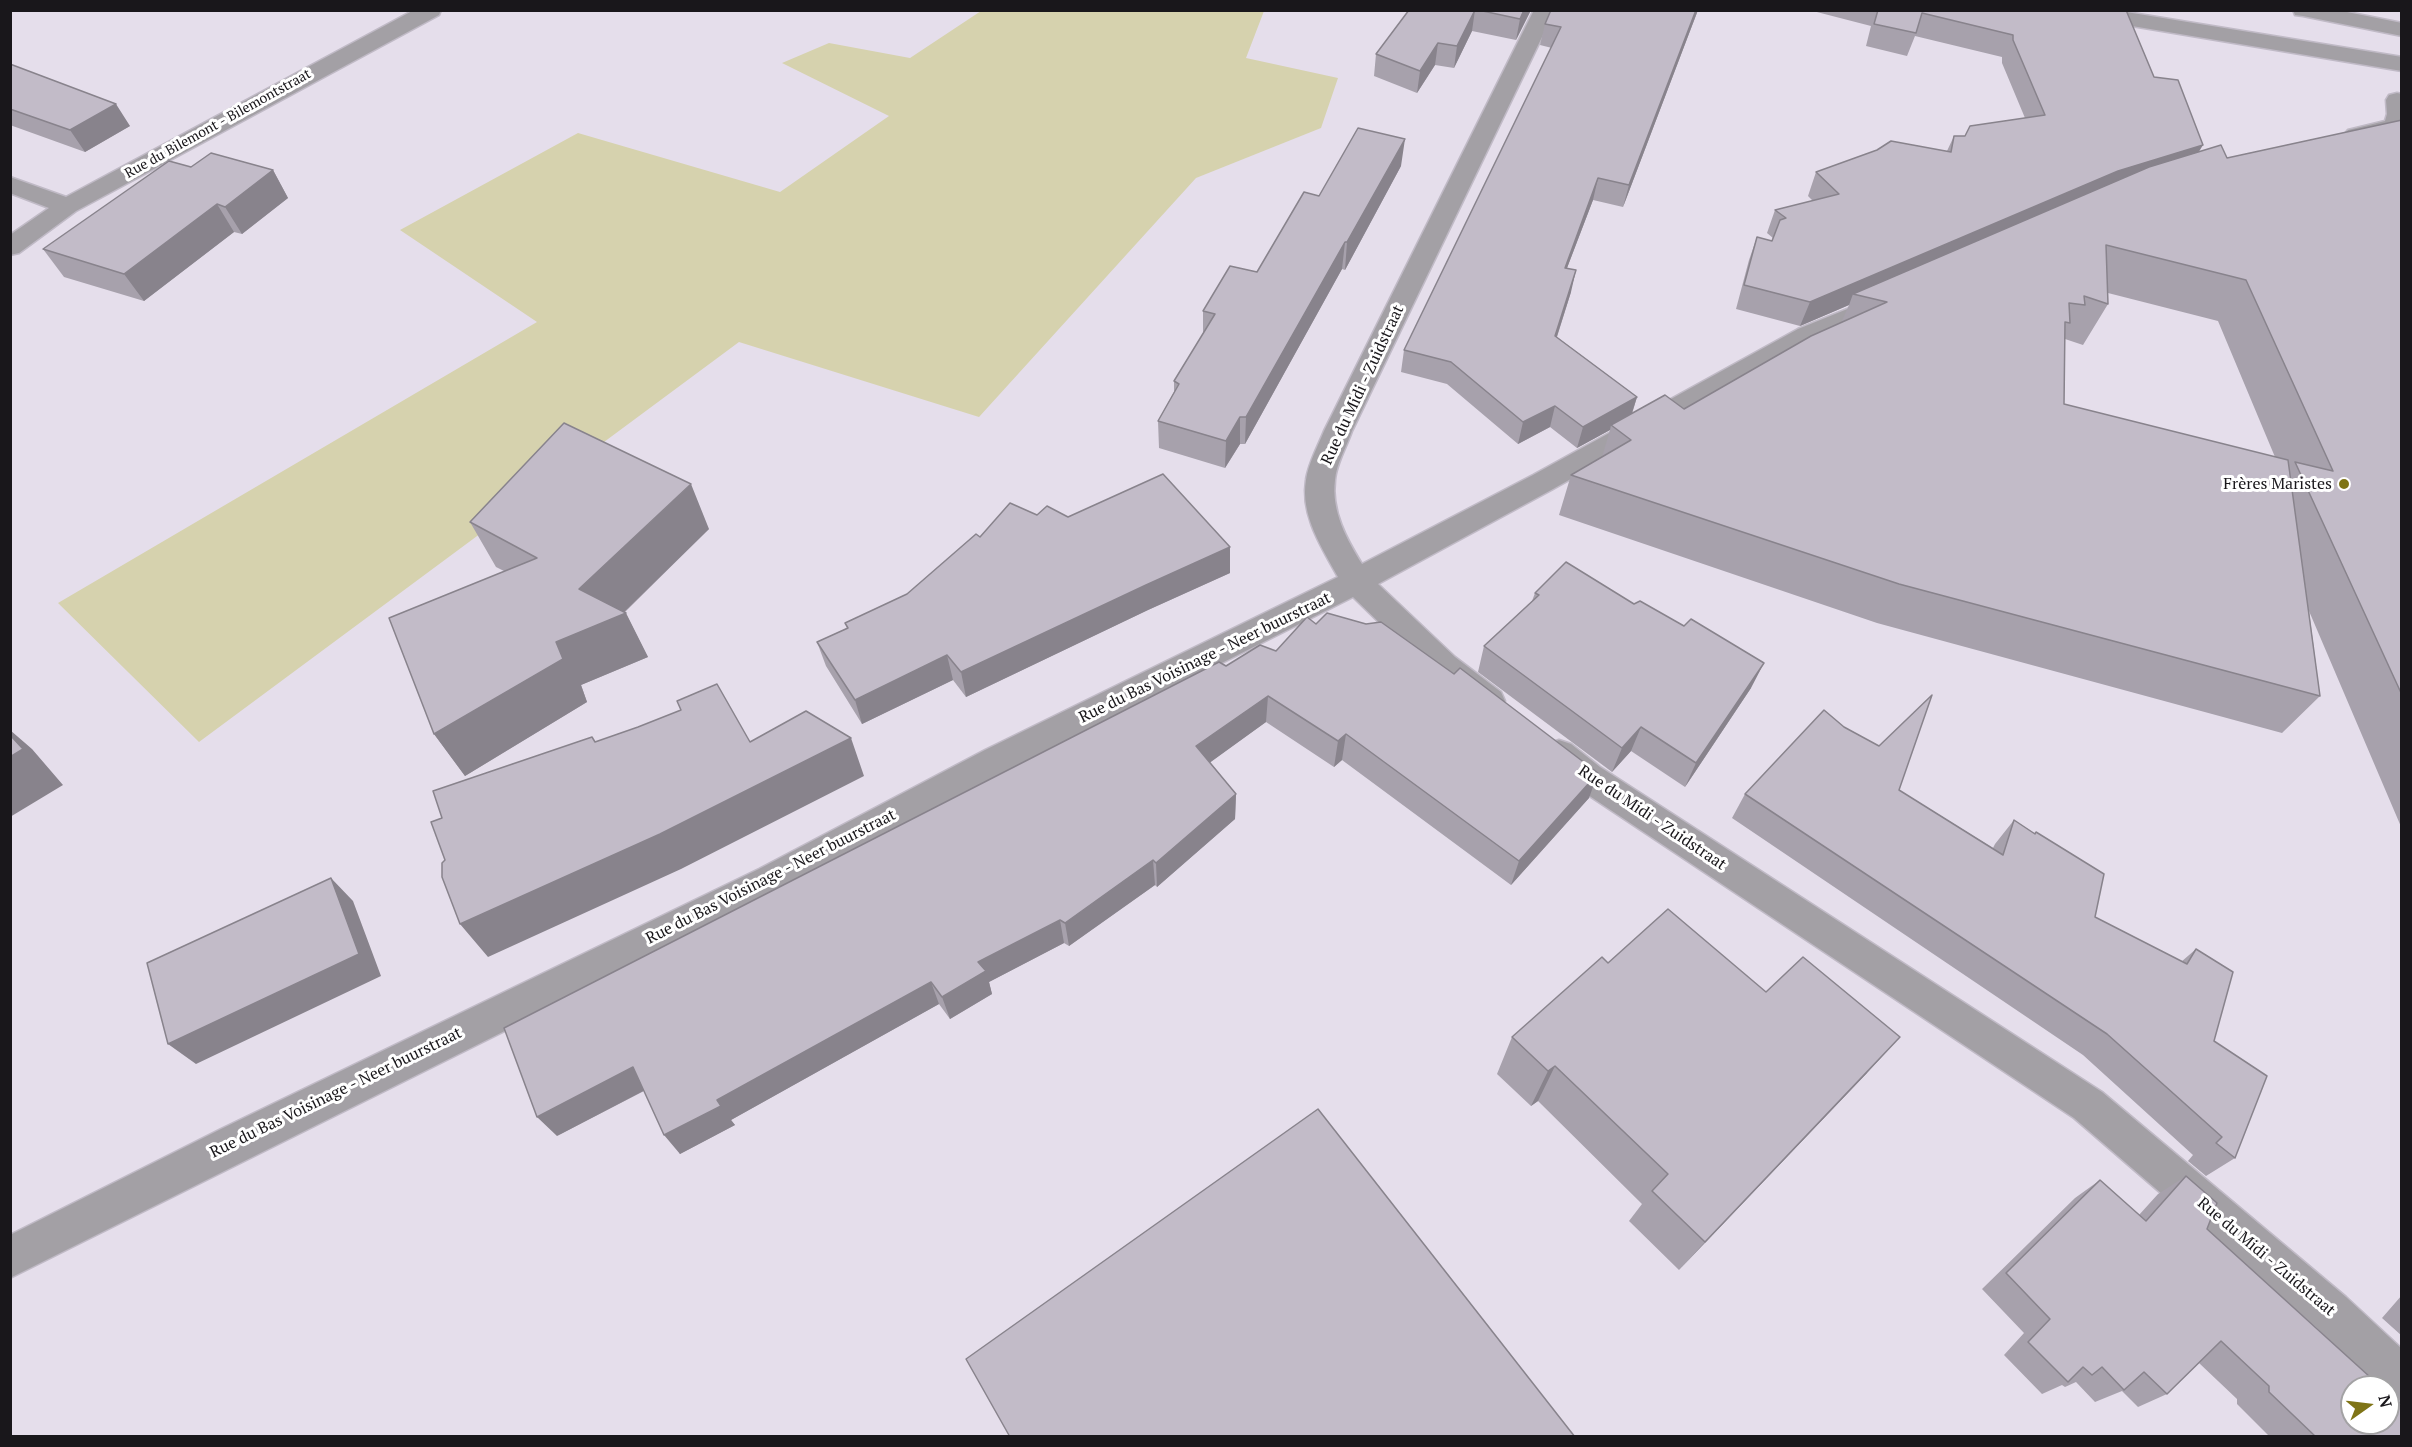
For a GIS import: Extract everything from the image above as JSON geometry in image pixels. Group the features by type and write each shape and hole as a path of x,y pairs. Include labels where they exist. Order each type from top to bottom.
{"street":[{"name":"Rue du Bilemont - Bilemontstraat","path":"10,247 67,206 431,10"},
{"name":"Rue du Midi - Zuidstraat","path":"1545,10 1338,431 1320,480 1323,516 1335,545 1357,582 1444,666 1588,777 2088,1105 2331,1312 2402,1379"},
{"path":"2072,10 2219,36 2339,53 2398,84 2399,114 2395,125 2331,142"},
{"path":"2213,10 2219,36"},
{"path":"2303,10 2402,30"},
{"path":"10,184 67,206"},
{"name":"Rue du Bas Voisinage - Neer buurstraat","path":"10,1257 235,1143 772,880 998,760 1357,582 1543,482 1807,335 1904,294"}],"shaded area":[{"path":"981,11 1264,11 1246,58 1338,78 1321,128 1196,178 979,417 739,342 199,742 58,603 537,322 400,230 578,133 780,192 889,116 782,63 829,43 910,58"}],"building":[{"path":"1409,10 1475,10 1457,46 1438,43 1420,71 1376,54"},
{"path":"1478,10 1524,10 1520,19"},
{"path":"1551,10 1696,10 1629,185 1598,178 1565,268 1576,270 1555,336 1637,397 1583,427 1555,406 1523,422 1451,362 1404,350 1561,27 1545,24"},
{"path":"1878,10 2126,10 2154,77 2178,80 2203,145 2118,171 1810,302 1744,285 1757,237 1772,241 1780,220 1786,218 1775,210 1839,194 1816,172 1877,150 1891,141 1951,152 1954,136 1965,136 1970,126 2045,115 2013,40 2013,35 1922,13 1916,33 1874,24"},
{"path":"10,64 116,104 70,130 10,109"},
{"path":"2402,120 2402,695 2295,462 2333,471 2246,280 2106,245 2108,304 2084,296 2085,305 2069,303 2070,323 2065,322 2064,404 2288,460 2320,696 1899,584 1571,475 1631,440 1611,425 1665,395 1684,409 1811,336 1887,302 1853,294 2149,167 2221,145 2227,158"},
{"path":"1358,128 1405,139 1246,417 1240,417 1226,441 1158,421 1179,384 1174,381 1215,314 1203,311 1230,266 1257,272 1304,192 1319,196"},
{"path":"211,153 273,170 225,207 217,204 124,274 43,249 169,161 191,167"},
{"path":"564,423 691,484 579,589 626,613 556,642 563,659 434,734 389,618 537,558 470,522"},
{"path":"1163,474 1230,547 961,672 947,655 855,700 817,642 848,628 845,623 907,594 976,534 980,537 1010,503 1037,515 1047,506 1068,517"},
{"path":"1566,562 1634,604 1640,601 1684,626 1691,619 1764,663 1696,763 1641,727 1622,748 1484,646 1539,595 1535,593"},
{"path":"1327,613 1366,624 1381,622 1454,674 1460,668 1598,773 1519,861 1346,734 1338,741 1268,696 1196,746 1236,794 1156,863 1153,860 1065,923 1060,920 978,962 986,971 942,997 931,982 717,1100 721,1106 664,1135 633,1067 537,1117 504,1028 1219,662 1226,666 1260,645 1276,651 1307,617 1316,624"},
{"path":"717,684 750,742 806,711 851,738 660,834 460,924 442,877 442,863 445,860 431,822 442,818 433,791 592,737 595,742 638,727 681,710 677,701"},
{"path":"1932,695 1899,790 2003,855 2014,820 2104,874 2095,917 2187,964 2196,949 2233,972 2214,1041 2267,1076 2235,1158 2216,1143 2222,1137 2107,1034 1745,794 1824,710 1844,727 1879,746"},
{"path":"10,735 23,749 10,757"},
{"path":"331,878 359,954 168,1044 147,963"},
{"path":"1668,909 1766,992 1803,957 1900,1037 1705,1242 1652,1191 1668,1174 1555,1066 1548,1071 1512,1037 1602,957 1608,963"},
{"path":"1318,1109 1575,1437 1010,1437 966,1359"},
{"path":"2186,1176 2217,1203 2207,1229 2368,1375 2340,1375 2340,1435 2400,1435 2400,1403 2402,1405 2402,1435 2400,1437 2316,1437 2269,1392 2269,1386 2221,1341 2167,1394 2144,1372 2124,1390 2102,1367 2092,1375 2083,1367 2068,1382 2028,1342 2050,1319 2006,1273 2100,1180 2146,1221"}],"place":[{"name":"Frères Maristes","path":"2344,484"}]}
